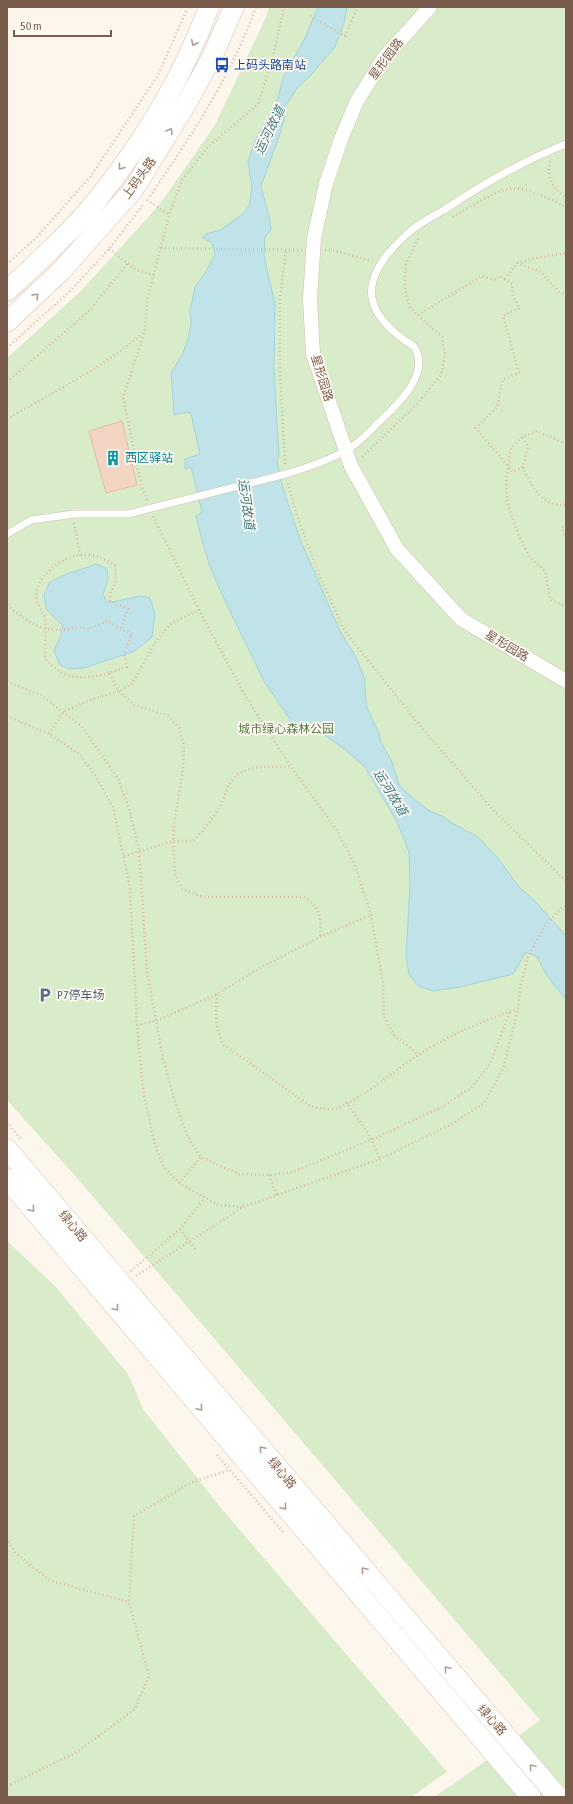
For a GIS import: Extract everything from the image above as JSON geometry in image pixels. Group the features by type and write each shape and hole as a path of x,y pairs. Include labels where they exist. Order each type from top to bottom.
{"main road":[{"name":"上码头路","path":"7,291 42,258 96,201 136,147 172,88 209,7"},
{"name":"上码头路","path":"7,322 62,270 133,190 185,106 213,55 234,7"},
{"path":"136,147 141,155 146,158 154,157"},
{"path":"42,258 56,258 61,264 62,270"},
{"name":"绿心路","path":"7,1149 558,1797"},
{"name":"绿心路","path":"7,1179 531,1797"}],"street":[{"name":"星形园路","path":"430,7 384,58 357,101 341,139 326,184 314,238 310,299 313,354 351,466 397,549 461,619 566,681"}],"lane":[{"path":"7,534 31,520 74,514 128,514 310,467 346,451 356,444 403,399 413,383 418,367 418,358 414,347 385,325 376,312 373,299 373,282 381,263 409,232 514,166 566,144"}],"path":[{"path":"7,264 35,240 91,176 158,74 188,7"},
{"path":"284,7 273,58 258,104 207,148 182,180 169,215 147,301 145,331 123,397 141,484 149,508 199,610 246,697 291,767 336,829 354,863 371,914 383,983 384,1017 394,1035 418,1055"},
{"path":"310,16 346,36 358,7"},
{"path":"552,149 548,169 553,186 566,198"},
{"path":"451,219 483,200 508,190 528,191 566,208"},
{"path":"147,200 169,215"},
{"path":"346,451 362,457 417,404 441,375 445,355 442,337 409,307 405,289 405,266 418,238 425,234"},
{"path":"161,248 333,250 381,263"},
{"path":"108,249 136,270 154,276"},
{"path":"286,250 280,298 280,369 285,474 296,513 320,577 344,630 420,726 497,814 566,881"},
{"path":"505,279 517,263 566,253"},
{"path":"517,263 541,272 559,292 566,295"},
{"path":"7,382 91,309 127,264"},
{"path":"418,315 482,276 494,280 500,276 512,284 512,296 520,308 503,316 520,374 503,379 497,407 476,428 513,472 523,467"},
{"path":"7,419 62,388 135,341 145,331"},
{"path":"566,444 537,430 522,436 511,448 506,483 507,502 518,534 530,557 545,571 550,599 566,607"},
{"path":"522,436 528,446 523,467 530,484 541,498 560,506 566,505"},
{"path":"74,514 80,555"},
{"path":"566,524 562,527 566,536"},
{"path":"7,605 32,624 44,629 58,630 79,626 89,629 107,620 121,628 132,634 124,653 127,667 86,678 67,675 54,669 45,658 44,629 45,618 37,605 37,589 40,582 43,576 63,559 80,555 94,555 105,559 115,566 116,581 110,594 110,601 128,609 121,628"},
{"path":"48,734 63,712 93,699 119,691 132,684 156,641 172,623 199,610"},
{"path":"109,673 119,691 134,705 167,715 179,728 184,746 183,770 174,825 173,841 175,874 182,889 202,896 304,897 316,906 321,921 320,937"},
{"path":"7,682 41,695 82,727 118,779 129,808 139,851 147,971 163,1059 177,1108 188,1137 201,1157 238,1174 269,1175 292,1172 371,1140 442,1107 472,1087 490,1064 510,1012"},
{"path":"7,716 48,734 79,754 95,775 113,807 130,888 137,1025 143,1090 155,1146 164,1167 179,1184 204,1199 218,1205 243,1207"},
{"path":"124,856 173,841 194,841 206,829 220,806 233,778 244,772 265,767 291,767"},
{"path":"121,1282 243,1207 380,1160 452,1124 484,1103 503,1069 518,1009 520,988 528,957 544,927 561,908 566,906"},
{"path":"137,1025 156,1021 217,994 260,968 320,937 371,914"},
{"path":"217,994 216,1021 218,1035 224,1045 310,1106 325,1109 336,1108 382,1081 418,1055 470,1027 518,1009"},
{"path":"346,1102 368,1133 380,1160"},
{"path":"179,1184 201,1157"},
{"path":"269,1175 277,1196"},
{"path":"121,1282 180,1229 204,1199"},
{"path":"180,1229 190,1240 195,1249"},
{"path":"7,1786 77,1752 135,1709 149,1676 129,1602 134,1516 192,1482 230,1470"},
{"path":"7,1538 15,1553 50,1581 129,1602"}],"green space":[{"name":"城市绿心森林公园","path":"269,7 566,7 566,1797 434,1797 472,1771 540,1720 78,1179 7,1100 7,358 80,292 160,204 215,125 266,17"},
{"path":"7,1241 55,1286 128,1374 143,1409 221,1508 447,1772 411,1797 7,1797"}],"water":[{"name":"运河故道","path":"318,7 347,7 344,23 335,47 311,75 297,88 285,107 284,119 280,134 261,186 271,230 265,237 264,256 275,304 274,370 279,456 277,461 281,482 300,539 340,631 357,659 365,680 367,708 379,733 381,742 392,762 399,785 428,810 444,817 450,822 478,837 498,858 519,887 533,899 566,936 566,1000 546,974 537,957 526,952 513,974 460,987 433,991 418,986 409,974 406,956 410,885 409,852 397,822 365,767 343,748 311,727 293,724 264,681 225,601 210,567 199,529 196,516 202,512 191,467 185,469 185,459 200,454 191,414 187,412 174,415 171,373 183,353 188,338 191,324 190,311 195,287 205,273 215,254 212,243 203,238 206,234 220,230 242,215 249,206 252,188 248,162 255,141 271,113 278,98 283,78 305,38"},
{"path":"97,564 107,569 108,580 103,594 107,603 140,596 150,598 155,614 152,637 135,651 84,668 69,669 60,665 54,651 63,626 46,609 44,595 50,582 64,575"}],"building":[{"name":"西区驿站","path":"122,421 137,485 106,493 89,431"}],"place":[{"name":"上码头路南站","path":"222,65"},
{"name":"西区驿站","path":"113,458"},
{"name":"P7停车场","path":"45,995"}]}
